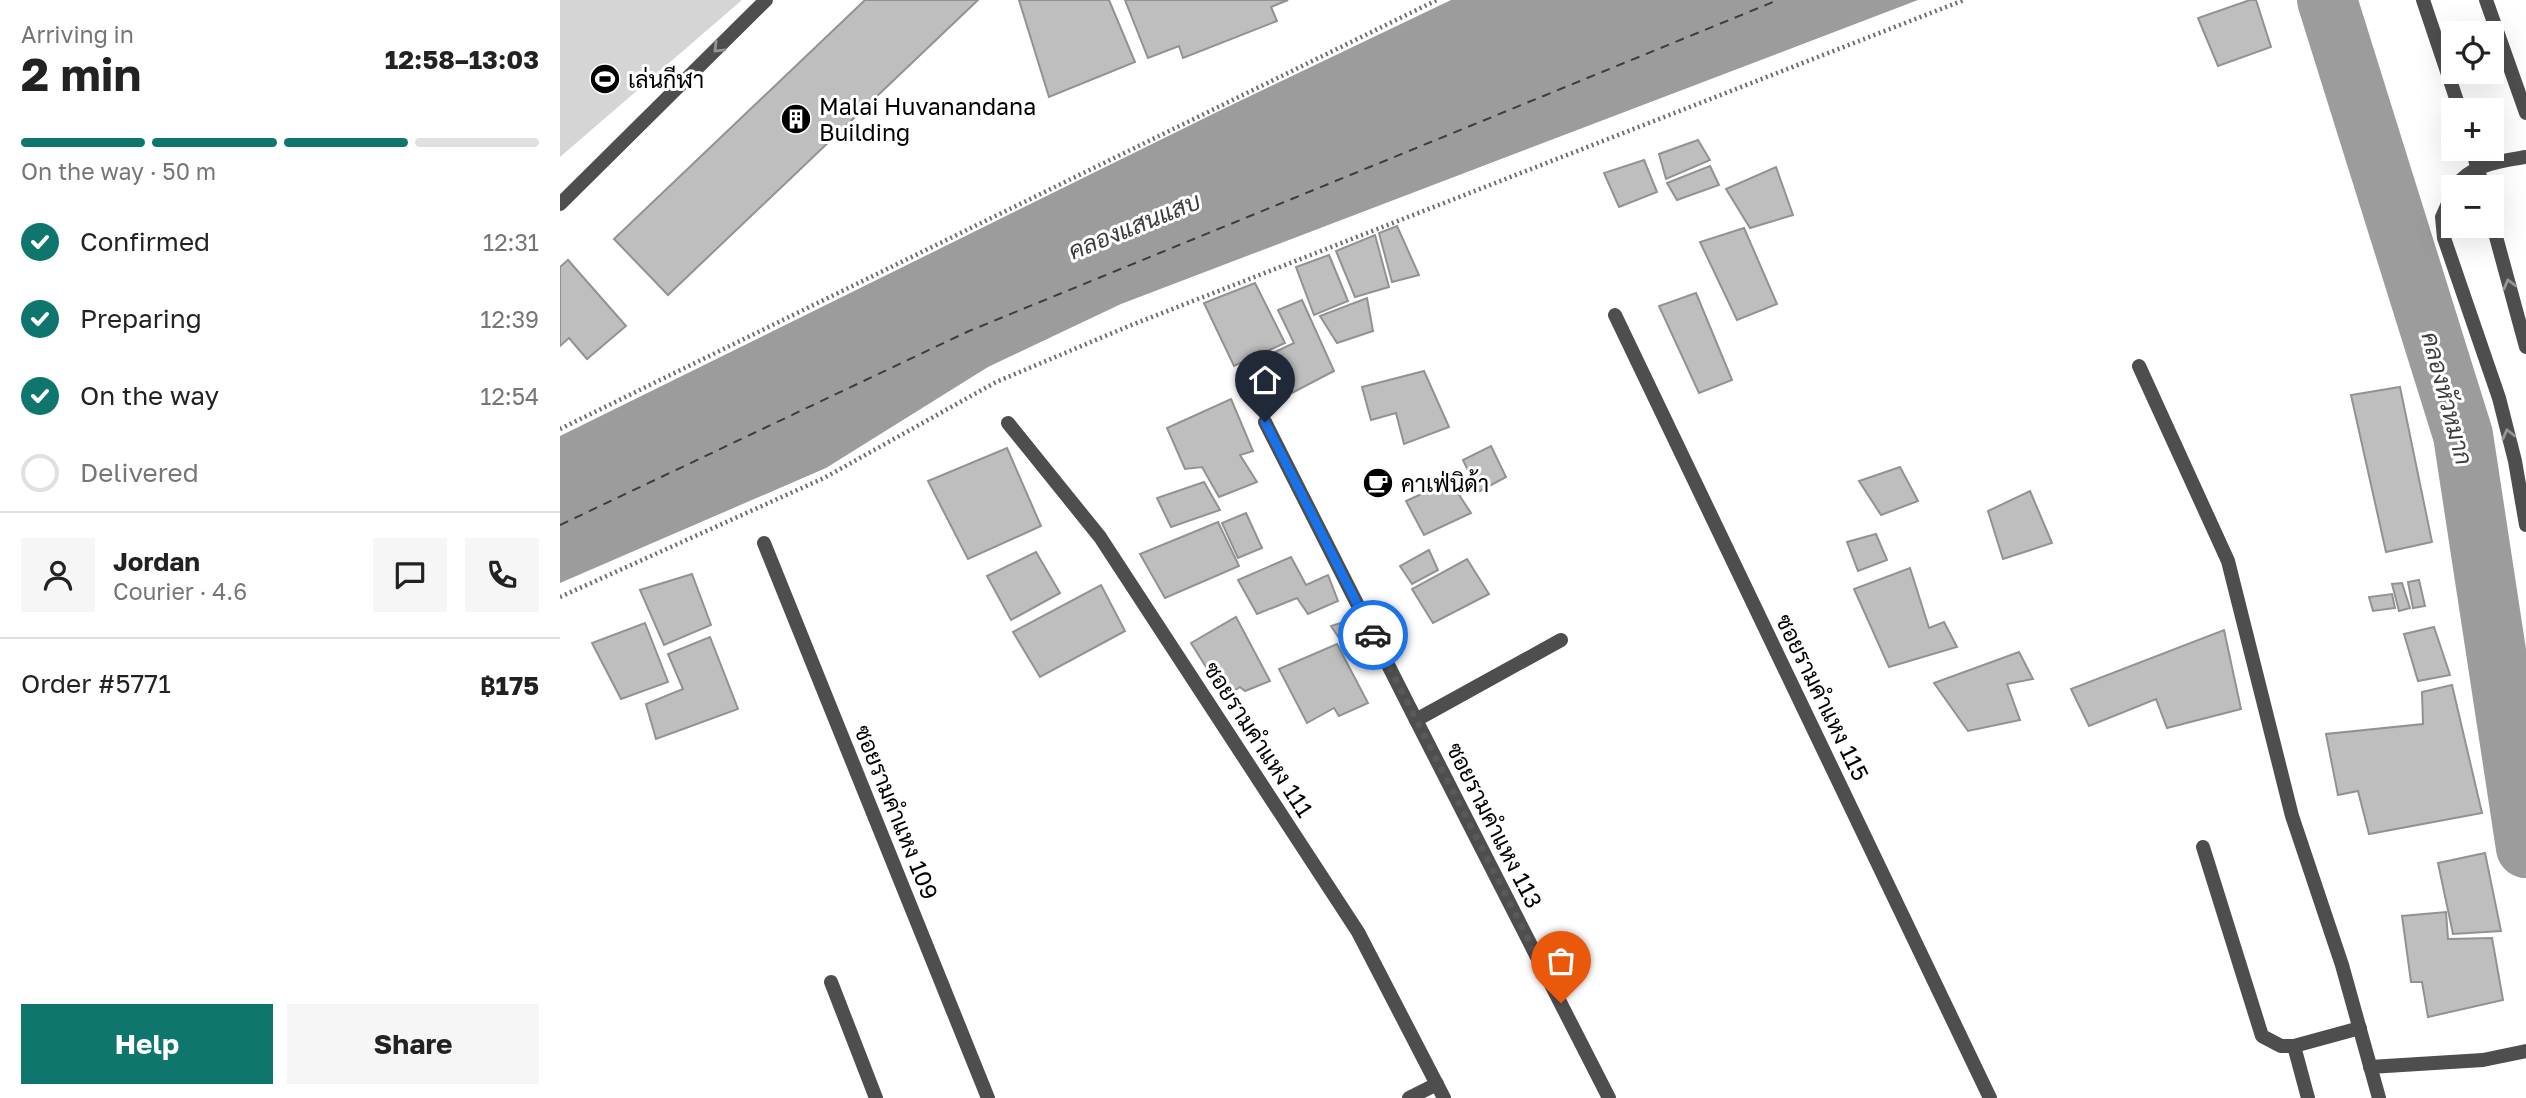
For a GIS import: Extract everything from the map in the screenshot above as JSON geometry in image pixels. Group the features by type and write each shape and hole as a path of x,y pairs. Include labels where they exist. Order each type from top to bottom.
{"street":[{"path":"560,204 766,0"},
{"path":"2423,0 2456,98"},
{"path":"2486,0 2526,113"},
{"path":"2468,175 2493,163 2526,157"},
{"path":"2444,238 2499,398 2515,461 2526,525"},
{"path":"2496,238 2526,347"},
{"name":"ซอยรามคำแหง 115","path":"1615,315 1990,1098"},
{"path":"2139,366 2228,561 2292,816 2342,965 2379,1098"},
{"name":"ซอยรามคำแหง 113","path":"1265,422 1609,1098"},
{"name":"ซอยรามคำแหง 111","path":"1008,423 1100,537 1358,932 1441,1091"},
{"name":"ซอยรามคำแหง 109","path":"764,543 988,1098"},
{"path":"1416,720 1561,640"},
{"path":"2203,847 2262,1036 2281,1046 2294,1046 2360,1028"},
{"path":"831,982 876,1098"},
{"path":"2294,1046 2308,1098"},
{"path":"2371,1067 2483,1060 2526,1051"},
{"path":"1409,1098 1441,1091"}],"path":[{"path":"560,429 1437,0"},
{"path":"560,597 824,478 996,382 1129,326 1964,0"}],"shaded area":[{"name":"เล่นกีฬา","path":"560,0 742,0 560,157"}],"water":[{"name":"คลองแสนแสบ","path":"1451,0 1918,0 1121,304 988,367 826,468 560,583 560,436 1221,110"}],"building":[{"name":"Malai Huvanandana Building","path":"865,0 978,0 668,295 614,239"},
{"path":"1019,0 1109,0 1135,62 1049,97"},
{"path":"1125,0 1288,0 1271,7 1277,21 1183,58 1179,46 1148,58"},
{"path":"2256,0 2271,47 2218,66 2198,18"},
{"path":"1698,140 1710,160 1666,179 1659,154"},
{"path":"1644,160 1657,192 1619,207 1604,173"},
{"path":"1710,166 1719,185 1677,200 1667,183"},
{"path":"1776,167 1793,215 1750,228 1726,189"},
{"path":"1397,226 1419,275 1392,282 1379,233"},
{"path":"1744,228 1777,304 1737,320 1700,242"},
{"path":"1375,235 1389,287 1355,297 1336,251"},
{"path":"1329,255 1348,301 1314,315 1296,267"},
{"path":"568,260 626,326 587,359 569,338 560,346 560,267"},
{"path":"1255,283 1285,343 1234,366 1204,303"},
{"path":"1696,293 1732,380 1699,393 1659,306"},
{"path":"1367,298 1373,331 1337,343 1320,316"},
{"path":"1302,300 1334,371 1269,405 1248,365 1294,343 1278,310"},
{"path":"1424,371 1449,427 1404,444 1396,413 1371,420 1362,387"},
{"path":"2400,387 2432,542 2386,552 2351,395"},
{"path":"1231,399 1253,451 1240,455 1257,482 1219,497 1202,467 1185,469 1167,428"},
{"path":"1491,446 1506,477 1478,492 1463,460"},
{"path":"1007,448 1041,526 968,559 928,481"},
{"path":"1900,467 1918,501 1881,515 1859,481"},
{"path":"1450,481 1471,513 1424,535 1406,501"},
{"path":"1204,482 1220,510 1171,527 1157,498"},
{"path":"2030,491 2052,543 2003,559 1988,511"},
{"path":"1246,513 1262,548 1238,558 1222,523"},
{"path":"1218,522 1239,566 1165,598 1140,554"},
{"path":"1876,534 1887,560 1858,571 1847,542"},
{"path":"1429,550 1438,570 1412,584 1400,566"},
{"path":"1036,552 1060,593 1011,620 987,576"},
{"path":"1291,557 1306,585 1328,575 1338,601 1308,614 1297,598 1257,614 1238,580"},
{"path":"1467,559 1489,594 1433,623 1412,589"},
{"path":"1910,568 1929,628 1944,622 1957,647 1889,667 1854,589"},
{"path":"692,574 711,625 664,645 640,590"},
{"path":"2419,580 2425,606 2413,608 2408,582"},
{"path":"2402,583 2410,608 2399,611 2392,584"},
{"path":"1101,585 1125,631 1040,677 1013,632"},
{"path":"2392,594 2395,608 2373,611 2369,597"},
{"path":"1236,617 1270,681 1245,691 1240,687 1232,692 1215,667 1208,670 1191,643"},
{"path":"645,623 668,682 621,699 592,643"},
{"path":"1341,623 1346,630 1353,628 1361,643 1347,650 1331,626"},
{"path":"2434,627 2450,675 2418,681 2404,634"},
{"path":"2224,630 2241,709 2167,728 2156,699 2089,726 2071,689"},
{"path":"710,637 738,709 656,739 646,704 683,689 668,654"},
{"path":"1337,644 1368,703 1339,716 1334,708 1307,723 1279,669"},
{"path":"2019,652 2033,679 2007,684 2020,720 1968,731 1934,683"},
{"path":"2452,685 2482,813 2369,834 2358,791 2338,795 2326,734 2423,724 2422,692"},
{"path":"2485,853 2501,931 2453,934 2438,863"},
{"path":"2446,912 2448,939 2492,938 2503,1000 2428,1017 2422,982 2411,982 2402,916"}],"waterway":[{"name":"คลองหัวหมาก","path":"2327,0 2463,435 2526,848"}],"ferry route":[{"path":"560,525 969,331 1778,0"}],"way so far":[{"path":"1373,635 1561,1003"}],"place":[{"name":"เล่นกีฬา","path":"605,79"},
{"name":"Malai Huvanandana Building","path":"796,119"},
{"name":"คาเฟ่นิด้า","path":"1378,483"}],"route":[{"path":"1265,422 1373,635"}]}
